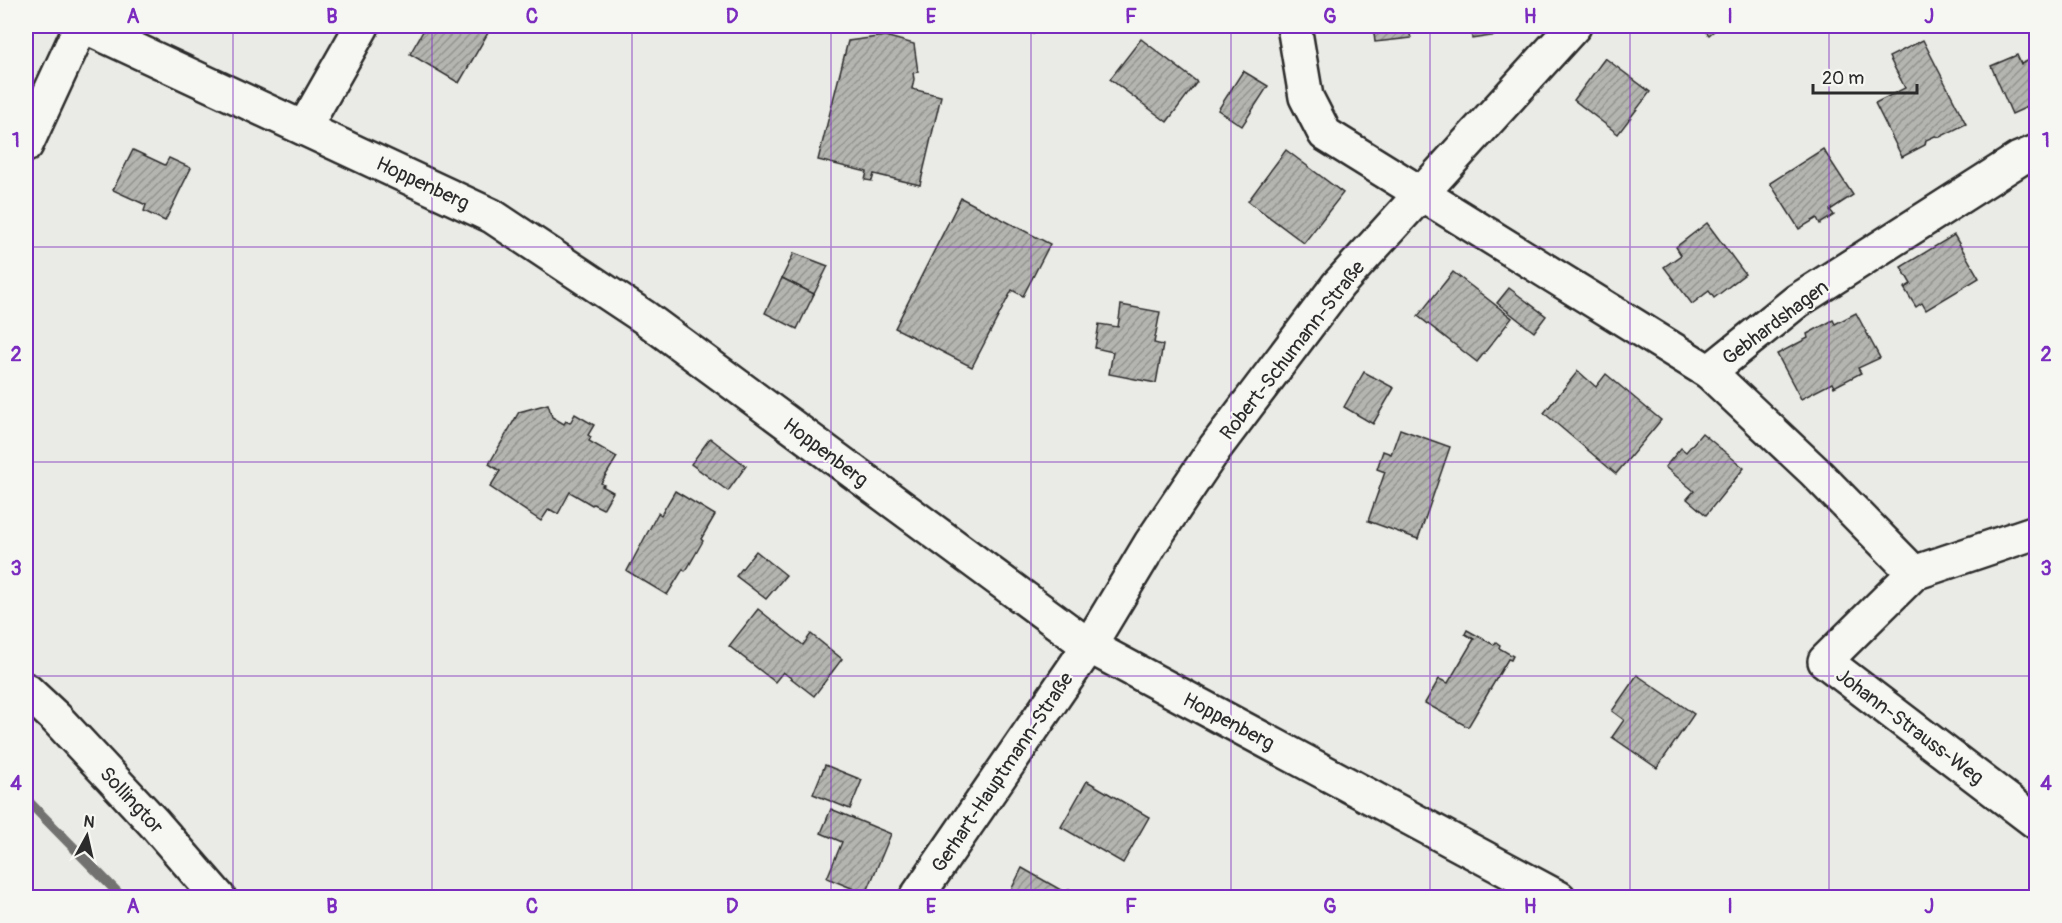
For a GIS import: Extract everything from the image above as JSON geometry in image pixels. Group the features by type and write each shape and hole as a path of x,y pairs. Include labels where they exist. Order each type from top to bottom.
{"street":[{"name":"Hoppenberg","path":"82,26 492,216 644,317 1089,646 1559,897"},
{"path":"26,145 82,26"},
{"path":"304,128 362,26"},
{"name":"Gebhardshagen","path":"1294,26 1306,97 1326,134 1709,372 1797,301 2019,159 2037,152"},
{"name":"Robert-Schumann-Straße","path":"1089,646 1151,543 1215,448 1338,285 1575,26"},
{"path":"1709,372 1814,471 1914,573"},
{"name":"Johann-Strauss-Weg","path":"2037,532 1914,573 1825,661 2037,822"},
{"name":"Gerhart-Hauptmann-Straße","path":"916,897 1089,646"},
{"name":"Sollingtor","path":"26,675 34,697 154,823 219,897"}],"building":[{"path":"426,26 492,26 459,83 410,54"},
{"path":"1021,26 1039,26 1033,34"},
{"path":"1373,26 1423,26 1423,29 1409,31 1411,38 1375,42"},
{"path":"1471,26 1515,26 1503,27 1505,34 1472,39"},
{"path":"1701,26 1720,26 1709,35"},
{"path":"885,36 914,44 918,72 913,73 912,89 941,96 920,185 874,174 872,181 865,180 867,172 818,160 848,41"},
{"path":"1141,39 1197,82 1167,122 1110,79"},
{"path":"1923,40 1966,124 1940,137 1935,136 1926,140 1925,145 1902,157 1875,103 1905,88 1889,57"},
{"path":"2017,55 2021,64 2036,57 2036,103 2012,114 1991,66"},
{"path":"1605,58 1650,92 1618,134 1574,100"},
{"path":"1243,71 1268,86 1242,126 1218,110"},
{"path":"1823,149 1853,195 1830,210 1834,215 1820,224 1817,218 1799,229 1770,183"},
{"path":"133,150 165,165 169,158 191,168 165,221 144,211 146,205 113,190"},
{"path":"1286,150 1343,193 1304,243 1248,201"},
{"path":"961,198 1050,244 1023,296 1012,290 972,367 895,328"},
{"path":"1707,223 1745,274 1714,298 1709,291 1692,304 1664,267 1681,255 1676,247"},
{"path":"1954,235 1979,278 1926,310 1922,303 1916,307 1904,288 1911,284 1901,267"},
{"path":"794,253 828,266 814,294 782,278"},
{"path":"1453,272 1512,318 1477,362 1418,316"},
{"path":"782,278 814,294 797,329 765,313"},
{"path":"1509,288 1546,316 1534,332 1497,303"},
{"path":"1121,305 1160,312 1154,343 1163,345 1156,383 1109,374 1113,352 1095,348 1099,324 1118,327"},
{"path":"1856,313 1880,358 1858,368 1861,373 1834,387 1832,383 1801,399 1777,354 1808,338 1807,334 1833,320 1835,324"},
{"path":"1578,371 1596,387 1606,374 1661,420 1616,474 1544,413"},
{"path":"1364,372 1394,388 1373,424 1344,407"},
{"path":"548,404 552,417 564,424 566,421 570,423 575,414 594,425 588,435 591,437 589,441 617,457 601,483 613,492 603,509 570,492 558,514 549,509 541,521 490,487 500,471 489,464 519,412"},
{"path":"1400,429 1450,447 1418,539 1368,521 1385,472 1377,469 1383,451 1391,454"},
{"path":"1702,433 1744,468 1706,515 1687,499 1694,491 1665,467 1681,448 1686,452"},
{"path":"710,438 746,466 728,491 691,464"},
{"path":"675,491 715,515 687,569 685,571 683,569 667,595 627,571 658,513 661,515"},
{"path":"756,551 786,575 766,599 736,576"},
{"path":"758,609 803,645 811,634 842,659 814,696 783,672 775,682 729,646"},
{"path":"1467,630 1494,645 1496,642 1500,645 1499,648 1513,656 1511,660 1508,659 1468,727 1425,703 1439,679 1448,683 1474,639 1465,634"},
{"path":"1637,675 1694,714 1657,768 1612,737 1624,720 1612,711"},
{"path":"825,765 862,780 850,809 813,794"},
{"path":"1087,781 1149,817 1123,863 1061,827"},
{"path":"831,809 891,834 866,894 827,878 842,842 821,833"},
{"path":"1022,868 1066,893 1069,889 1085,898 1007,898"}],"waterway":[{"path":"26,799 123,898"}]}
